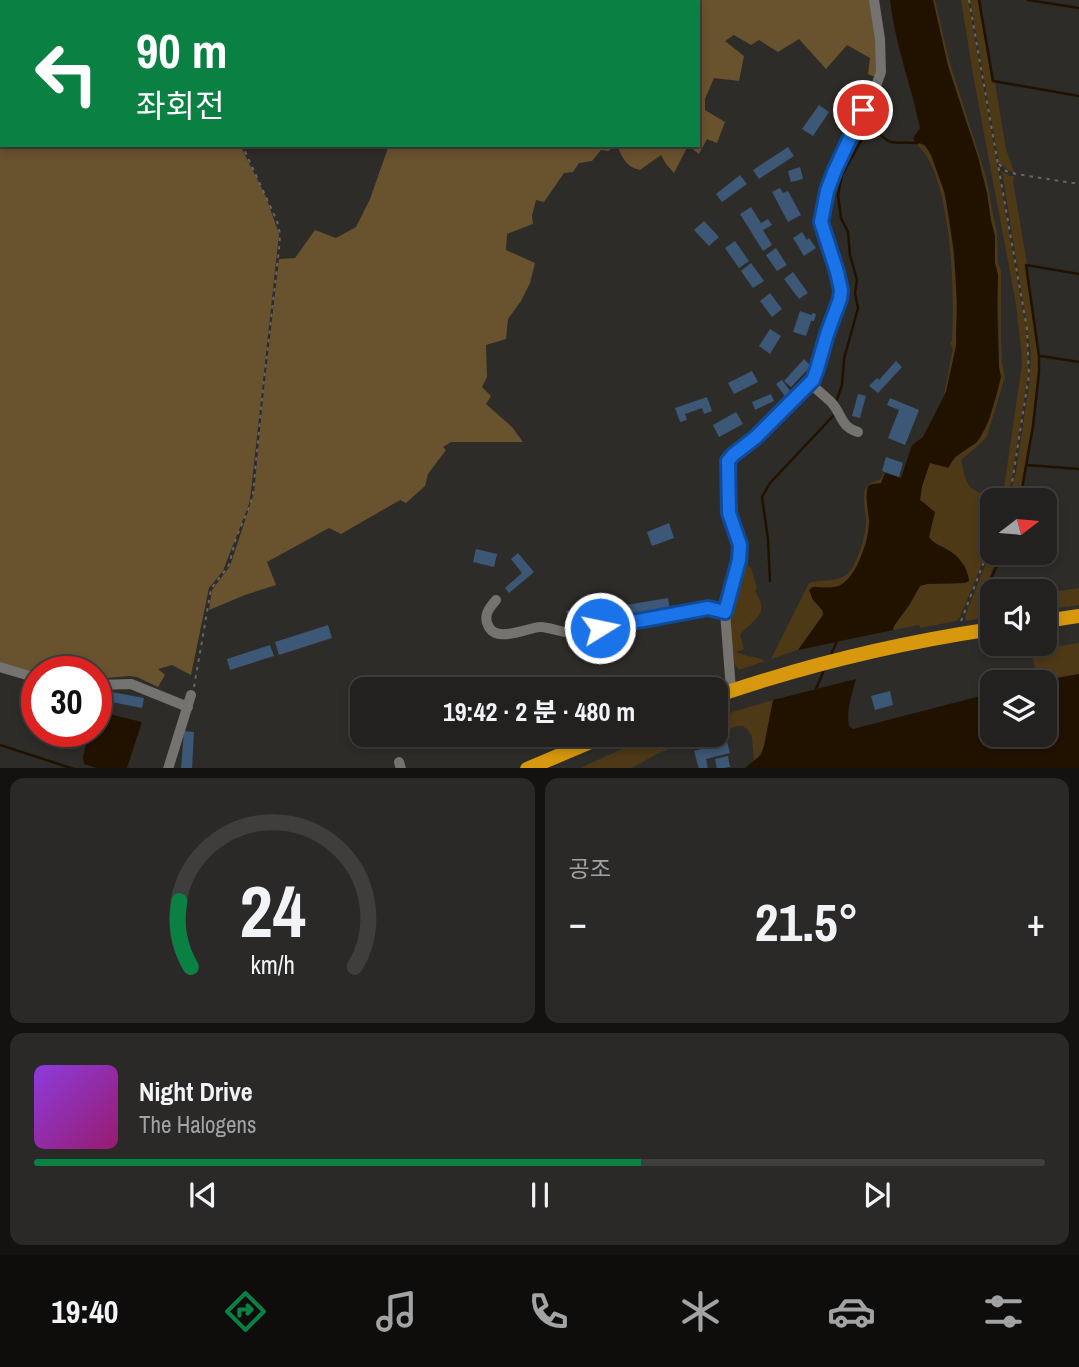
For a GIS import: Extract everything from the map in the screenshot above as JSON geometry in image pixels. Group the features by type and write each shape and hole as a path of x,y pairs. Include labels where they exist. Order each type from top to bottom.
{"highway":[{"path":"1057,619 1079,616"},
{"path":"728,692 810,666 980,631"},
{"path":"527,768 578,747"}],"street":[{"path":"731,691 725,612 739,560 740,545 729,513 728,461 810,383 840,299 837,272 821,222 827,191 845,146 881,72 880,39 874,0"},
{"path":"810,383 833,405 843,423 849,429 859,432"},
{"path":"496,600 486,614 486,622 489,629 496,633 507,634 542,626 573,633 708,608 725,612"},
{"path":"0,667 21,673"},
{"path":"112,685 131,684 188,707"},
{"path":"168,768 191,695"}],"path":[{"path":"969,0 1027,329 1029,375 1011,488"},
{"path":"191,695 211,589 229,565 253,493 279,249 280,233 277,221 243,147"},
{"path":"998,164 1006,171 1016,174 1079,184"},
{"path":"955,635 983,565"}],"shaded area":[{"path":"700,0 872,0 878,39 877,78 868,74 870,58 847,45 826,69 799,39 778,52 759,40 751,45 734,35 725,41 744,56 739,81 714,78 705,99 705,110 725,122 717,143 707,139 699,154 689,147 700,147"},
{"path":"890,0 933,0 948,66 978,157 995,236 1001,377 989,420 980,438 955,457 948,468 930,463 922,486 920,500 935,512 929,537 959,559 965,567 969,581 920,586 893,630 798,650 823,615 809,590 813,587 841,585 852,574 867,536 868,486 881,483 885,473 901,478 912,445 923,437 946,392 956,346 954,251 945,194 931,155 925,145 917,145 913,138 920,128"},
{"path":"933,0 986,177 997,234 1001,271 1002,363 1005,377 987,436 961,460 968,484 980,492 981,565 960,617 956,621 920,628 919,625 893,630 920,586 969,581 959,559 930,540 925,503 920,500 922,486 930,462 951,462 985,430 1001,377 995,236 978,157 948,66"},
{"path":"961,0 968,0 1026,329 1028,375 1010,488 1004,488 1022,364 1021,348 1016,304"},
{"path":"970,0 978,0 1006,149 1014,172 999,163"},
{"path":"919,143 930,153 939,175 946,203 955,269 956,344 944,394 953,349 950,342 953,296 949,237 938,181 929,160 917,145"},
{"path":"0,147 241,147 266,197 279,234 249,504 223,571 209,588 191,675 172,665 158,669 165,675 158,687 137,677 112,678 112,656 21,656 21,668 0,662"},
{"path":"388,147 615,147 608,151 601,150 592,161 579,163 573,172 564,173 544,202 536,200 533,224 507,234 506,250 535,263 530,283 508,319 506,339 486,345 487,377 482,387 491,396 486,404 512,427 523,442 451,442 443,447 446,450 428,474 425,486 406,503 400,500 341,534 329,528 267,562 276,585 209,610 212,590 230,566 254,493 279,259 295,258 315,230 336,238 356,227 370,199"},
{"path":"618,147 687,147 674,173 661,155 640,170 623,158"},
{"path":"1002,171 1014,176 1038,356 1032,426 1021,488 1012,488 1029,385 1031,353"},
{"path":"884,473 882,483 866,495 868,530 857,566 840,585 813,587 810,590 823,615 798,650 771,659 809,583 846,575 854,565 865,533 865,490 868,485 880,480"},
{"path":"742,544 747,549 748,566 757,588 755,591 761,612 740,635 744,649 736,652 765,661 739,670 734,663 729,613 742,573"},
{"path":"985,565 995,565 988,579 980,579 980,618 966,621 965,616"},
{"path":"1079,588 1079,605 1057,608 1057,591"},
{"path":"1079,643 1079,674 1057,678 1057,670 1035,670 1032,656 1057,656 1057,646"},
{"path":"1079,674 1079,768 745,768 761,755 773,700 856,679 848,714 849,726 853,729 980,696 980,747 1057,747 1057,678"},
{"path":"773,700 766,741 754,762 752,737 743,726 728,730 728,713"},
{"path":"112,715 142,722 127,768 96,768 84,764 85,747 112,747"},
{"path":"628,747 673,747 632,768 580,768"}],"building":[{"path":"819,105 829,112 813,136 802,129"},
{"path":"788,147 794,156 759,179 753,170"},
{"path":"800,167 803,179 791,182 788,171"},
{"path":"740,175 747,184 722,202 716,194"},
{"path":"780,188 783,193 788,191 801,215 788,222 772,192"},
{"path":"751,207 761,223 768,219 772,225 763,230 772,245 763,251 740,214"},
{"path":"704,221 719,237 709,246 694,230"},
{"path":"802,232 816,248 804,256 793,238"},
{"path":"735,241 749,261 739,268 725,248"},
{"path":"776,248 787,265 777,271 766,255"},
{"path":"751,263 764,281 753,288 741,271"},
{"path":"793,272 808,293 799,299 784,279"},
{"path":"770,293 782,309 772,317 760,301"},
{"path":"800,311 816,314 806,336 793,332"},
{"path":"770,329 781,336 770,354 759,346"},
{"path":"804,359 811,366 791,387 784,381"},
{"path":"896,361 902,367 878,393 869,386 877,378 879,380"},
{"path":"752,371 758,382 734,394 728,383"},
{"path":"782,380 793,395 787,399 776,384"},
{"path":"771,394 774,401 755,410 752,402"},
{"path":"858,394 866,396 860,418 852,416"},
{"path":"707,397 712,411 704,414 702,408 685,414 687,420 680,422 675,408"},
{"path":"890,398 919,410 905,445 888,438 899,410 887,405"},
{"path":"736,412 743,424 719,437 713,425"},
{"path":"886,457 903,463 899,477 882,471"},
{"path":"669,523 674,538 652,546 647,532"},
{"path":"476,549 497,554 494,567 473,562"},
{"path":"518,553 534,572 509,593 505,588 522,573 511,559"},
{"path":"668,598 670,610 592,623 590,611"},
{"path":"573,609 576,615 582,613 586,623 572,628 566,611"},
{"path":"328,625 332,638 279,655 275,642"},
{"path":"270,645 274,656 230,670 227,659"},
{"path":"890,691 893,705 875,710 871,696"},
{"path":"112,692 144,698 142,708 112,702"},
{"path":"184,731 194,732 192,768 181,768"},
{"path":"728,746 730,753 706,759 708,768 699,768 694,751"},
{"path":"728,756 730,767 717,768 715,759"}],"waterway":[{"path":"979,0 993,81 1079,96"},
{"path":"1028,0 1079,8"},
{"path":"836,402 858,308 855,293 857,280 838,195 842,175 870,128 892,142 915,143"},
{"path":"1022,488 1039,372 1026,265 1079,274"},
{"path":"1041,356 1079,362"},
{"path":"770,581 762,497 770,483 834,415"},
{"path":"1027,465 1079,469"},
{"path":"991,579 997,565"},
{"path":"830,657 837,641"},
{"path":"816,689 824,670"},
{"path":"0,745 71,768"}],"route":[{"path":"600,628 708,608 725,612 736,576 740,545 729,513 728,461 813,380 841,290 821,222 827,191 863,110"}]}
